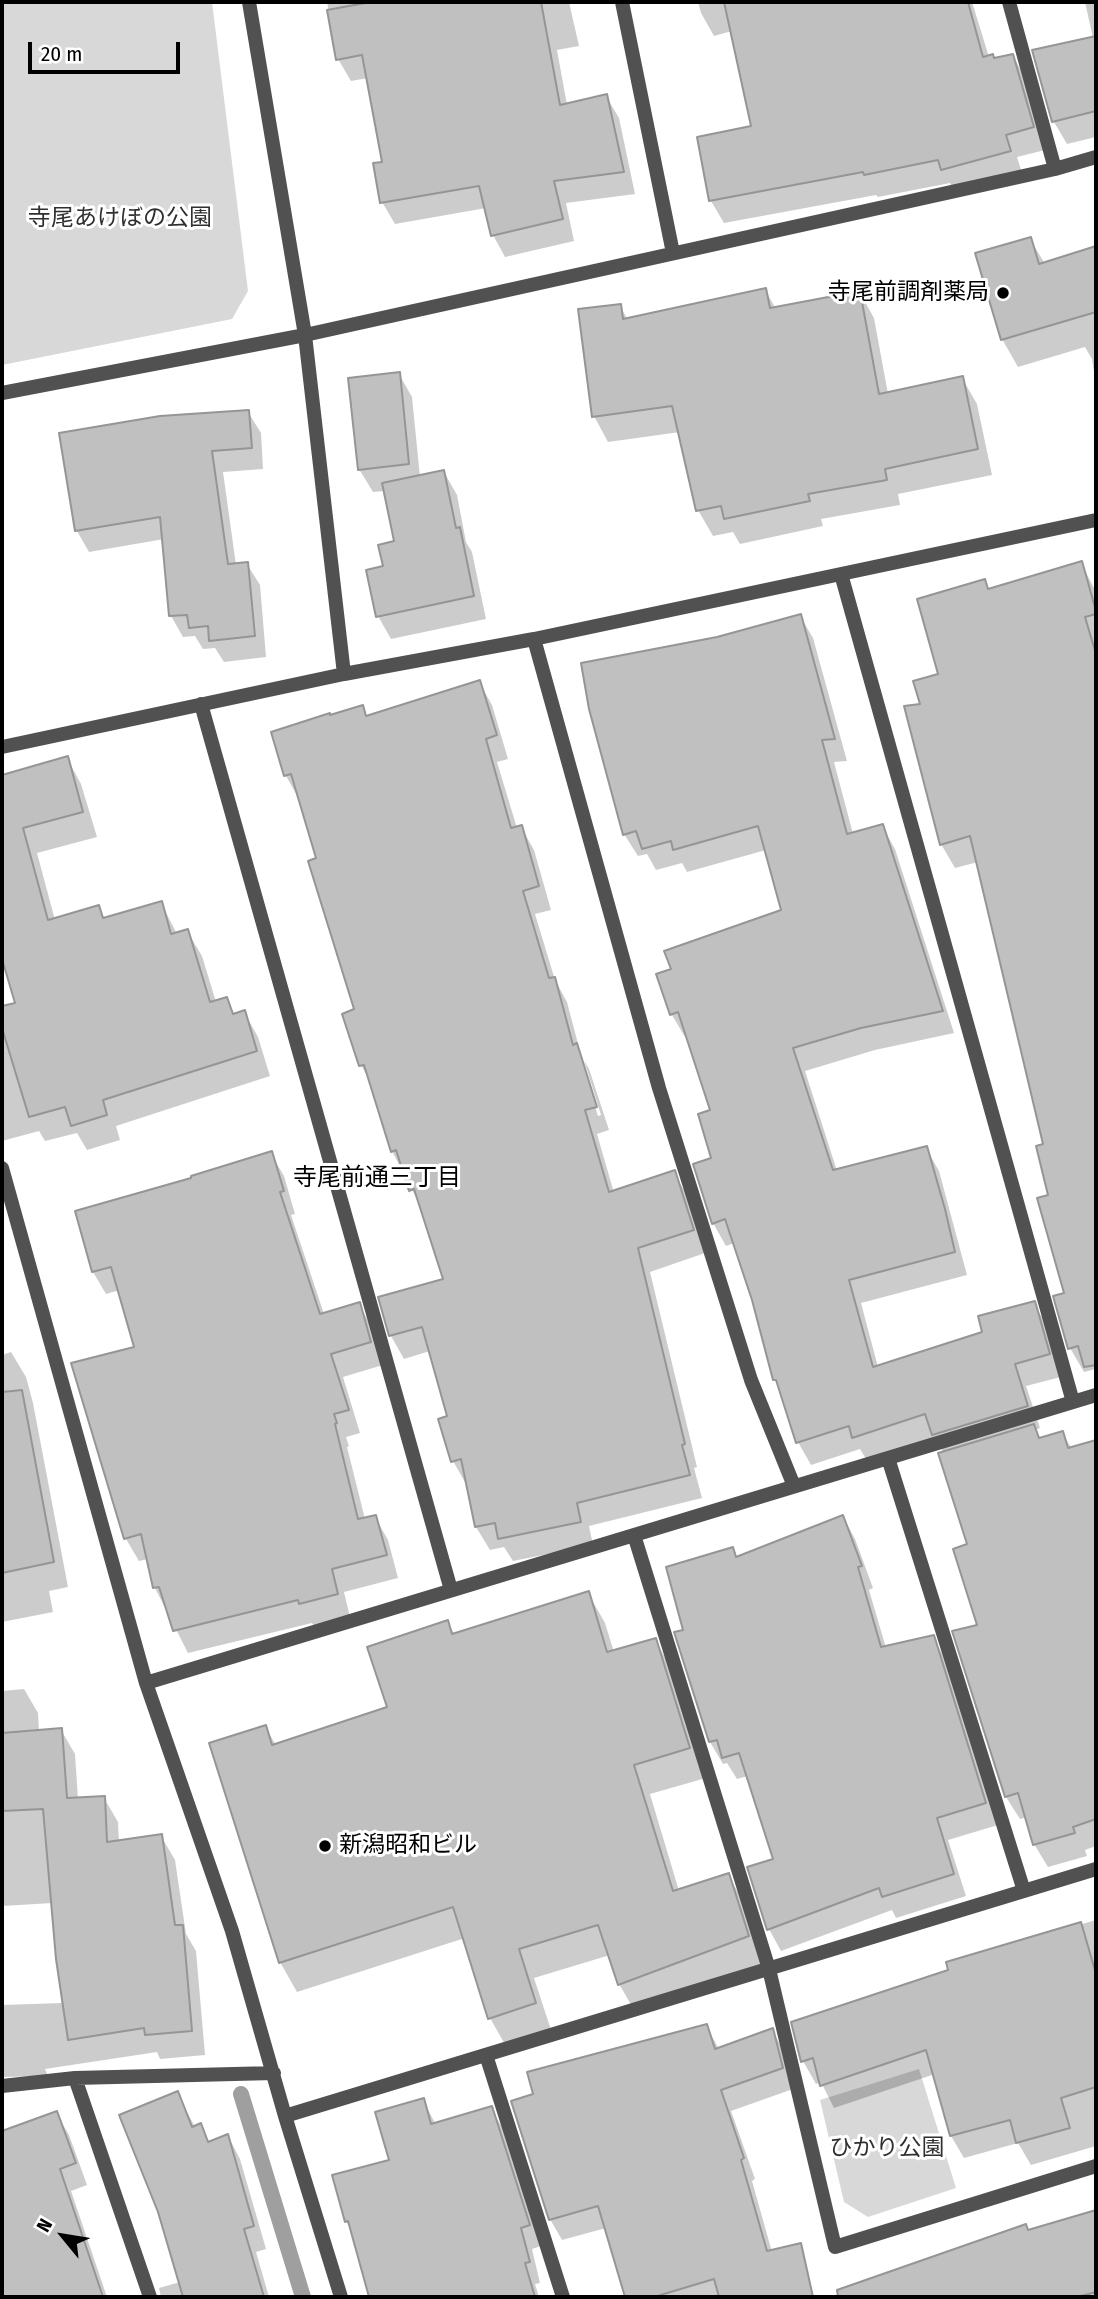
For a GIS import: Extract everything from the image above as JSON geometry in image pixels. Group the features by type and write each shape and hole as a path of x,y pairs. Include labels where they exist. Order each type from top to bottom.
{"street":[{"path":"249,2 305,335 344,674"},
{"path":"622,2 673,253"},
{"path":"1009,2 1055,169"},
{"path":"2,393 305,335 1055,169 1096,157"},
{"path":"2,747 344,674 534,639 1096,520"},
{"path":"841,574 1073,1402"},
{"path":"534,639 659,1088 751,1380 794,1486"},
{"path":"201,704 451,1590"},
{"path":"2,1168 146,1683 232,1931 341,2297"},
{"path":"146,1683 1096,1395"},
{"path":"888,1458 1024,1891"},
{"path":"634,1535 769,1969 835,2247 1096,2166"},
{"path":"285,2116 1096,1869"},
{"path":"486,2054 563,2297"},
{"path":"2,2086 75,2078 274,2073"},
{"path":"75,2078 150,2297"}],"green space":[{"name":"寺尾あけぼの公園","path":"2,2 212,2 248,291 232,319 2,365"},
{"name":"ひかり公園","path":"919,2069 956,2188 868,2217 844,2202 820,2100"}],"building":[{"path":"371,2 541,2 560,105 607,94 624,172 554,181 563,219 491,236 479,186 380,203 373,163 382,162 362,55 336,60 327,10"},
{"path":"724,2 968,2 983,57 1013,54 1034,127 1006,135 1011,151 941,170 938,160 709,201 697,137 751,126"},
{"path":"1096,36 1096,111 1052,122 1032,50"},
{"path":"1031,237 1039,264 1096,246 1096,312 1001,340 975,253"},
{"path":"766,288 770,308 860,291 879,394 963,376 978,449 885,469 887,480 808,494 810,501 724,519 721,506 696,511 672,406 592,417 578,309 621,304 623,319"},
{"path":"400,372 409,464 358,470 348,378"},
{"path":"249,410 252,448 212,451 228,564 248,562 255,636 209,641 208,626 189,628 187,615 169,616 160,517 75,531 59,433 160,416"},
{"path":"444,470 456,528 460,527 474,596 376,617 366,570 383,566 378,545 394,541 382,483"},
{"path":"1082,561 1096,611 1096,614 1085,617 1096,654 1096,1365 1084,1367 1078,1346 1068,1349 1053,1296 1064,1293 1037,1198 1048,1195 1036,1146 1043,1144 970,836 940,845 904,706 920,704 913,681 938,674 917,599 985,579 988,589"},
{"path":"801,614 835,739 822,740 847,834 883,824 943,1011 861,1028 793,1048 833,1170 927,1146 945,1209 955,1252 849,1280 873,1367 982,1332 978,1316 1035,1301 1050,1354 1015,1364 1028,1406 932,1435 925,1414 852,1438 849,1426 796,1443 776,1380 773,1380 752,1300 725,1219 712,1224 693,1164 711,1158 698,1114 710,1110 678,1012 670,1015 656,974 671,969 664,951 781,910 758,826 673,850 671,841 642,849 636,831 623,835 589,709 581,663 717,637"},
{"path":"480,680 497,735 486,739 511,828 522,825 539,886 523,891 549,978 555,977 573,1045 577,1043 597,1107 585,1110 609,1192 675,1170 694,1230 638,1248 690,1475 577,1503 581,1522 498,1539 495,1523 475,1527 461,1459 451,1462 438,1419 447,1416 422,1327 389,1336 378,1297 443,1279 414,1189 409,1191 396,1150 391,1152 364,1065 359,1066 342,1014 354,1009 308,861 316,858 291,774 284,776 271,732 363,705 366,716"},
{"path":"68,756 83,812 23,828 48,920 99,905 103,918 162,901 171,934 188,929 210,1002 227,997 233,1014 245,1010 257,1051 103,1100 107,1115 71,1126 65,1107 29,1117 2,1028 2,1006 15,1003 2,959 2,775"},
{"path":"272,1151 284,1191 280,1192 320,1314 360,1302 371,1342 331,1354 349,1410 334,1414 335,1424 358,1519 376,1515 387,1555 332,1569 338,1594 299,1604 298,1600 173,1631 159,1587 153,1588 141,1534 124,1539 71,1363 134,1347 111,1267 92,1272 75,1211 191,1178"},
{"path":"22,1390 54,1562 2,1573 2,1392"},
{"path":"1034,1424 1039,1438 1063,1431 1068,1448 1096,1440 1096,1819 1073,1827 1075,1833 1033,1845 1018,1793 1005,1797 952,1631 977,1625 953,1549 967,1544 938,1453"},
{"path":"843,1515 862,1566 858,1567 881,1647 934,1635 986,1803 937,1818 954,1874 882,1897 879,1888 767,1930 747,1867 773,1859 739,1753 722,1758 717,1740 709,1742 674,1632 683,1630 666,1567 733,1547 736,1557"},
{"path":"589,1591 607,1652 656,1638 690,1748 634,1765 673,1891 729,1873 749,1936 618,1985 598,1925 519,1949 536,2003 488,2019 453,1907 279,1963 209,1743 266,1725 272,1745 387,1707 367,1647 448,1620 452,1634"},
{"path":"62,1728 67,1798 105,1796 107,1842 162,1834 175,1925 183,1925 192,2031 145,2035 144,2028 68,2040 56,1959 43,1809 2,1811 2,1733"},
{"path":"1081,1922 1096,1974 1096,2087 1061,2098 1070,2128 1016,2143 1010,2120 950,2136 926,2050 820,2086 813,2058 801,2062 791,2022 948,1970 946,1962"},
{"path":"707,2024 715,2049 773,2028 783,2068 721,2090 744,2158 741,2160 767,2251 801,2243 813,2297 719,2297 714,2279 654,2297 625,2297 598,2206 549,2220 511,2101 533,2094 527,2072"},
{"path":"178,2091 192,2127 201,2123 208,2142 228,2134 254,2226 244,2229 264,2297 183,2297 158,2212 119,2115"},
{"path":"424,2098 431,2124 492,2106 530,2225 521,2228 530,2262 525,2263 535,2297 369,2297 332,2175 389,2160 375,2112"},
{"path":"57,2111 76,2163 60,2169 103,2297 2,2297 2,2131"},
{"path":"1096,2210 1096,2292 1077,2297 838,2297 837,2290 1026,2224 1028,2230"}],"waterway":[{"path":"241,2094 303,2297"}],"place":[{"name":"寺尾前調剤薬局","path":"1003,293"},
{"name":"新潟昭和ビル","path":"325,1846"}],"district":[{"name":"寺尾前通三丁目","path":"377,1178"}]}
